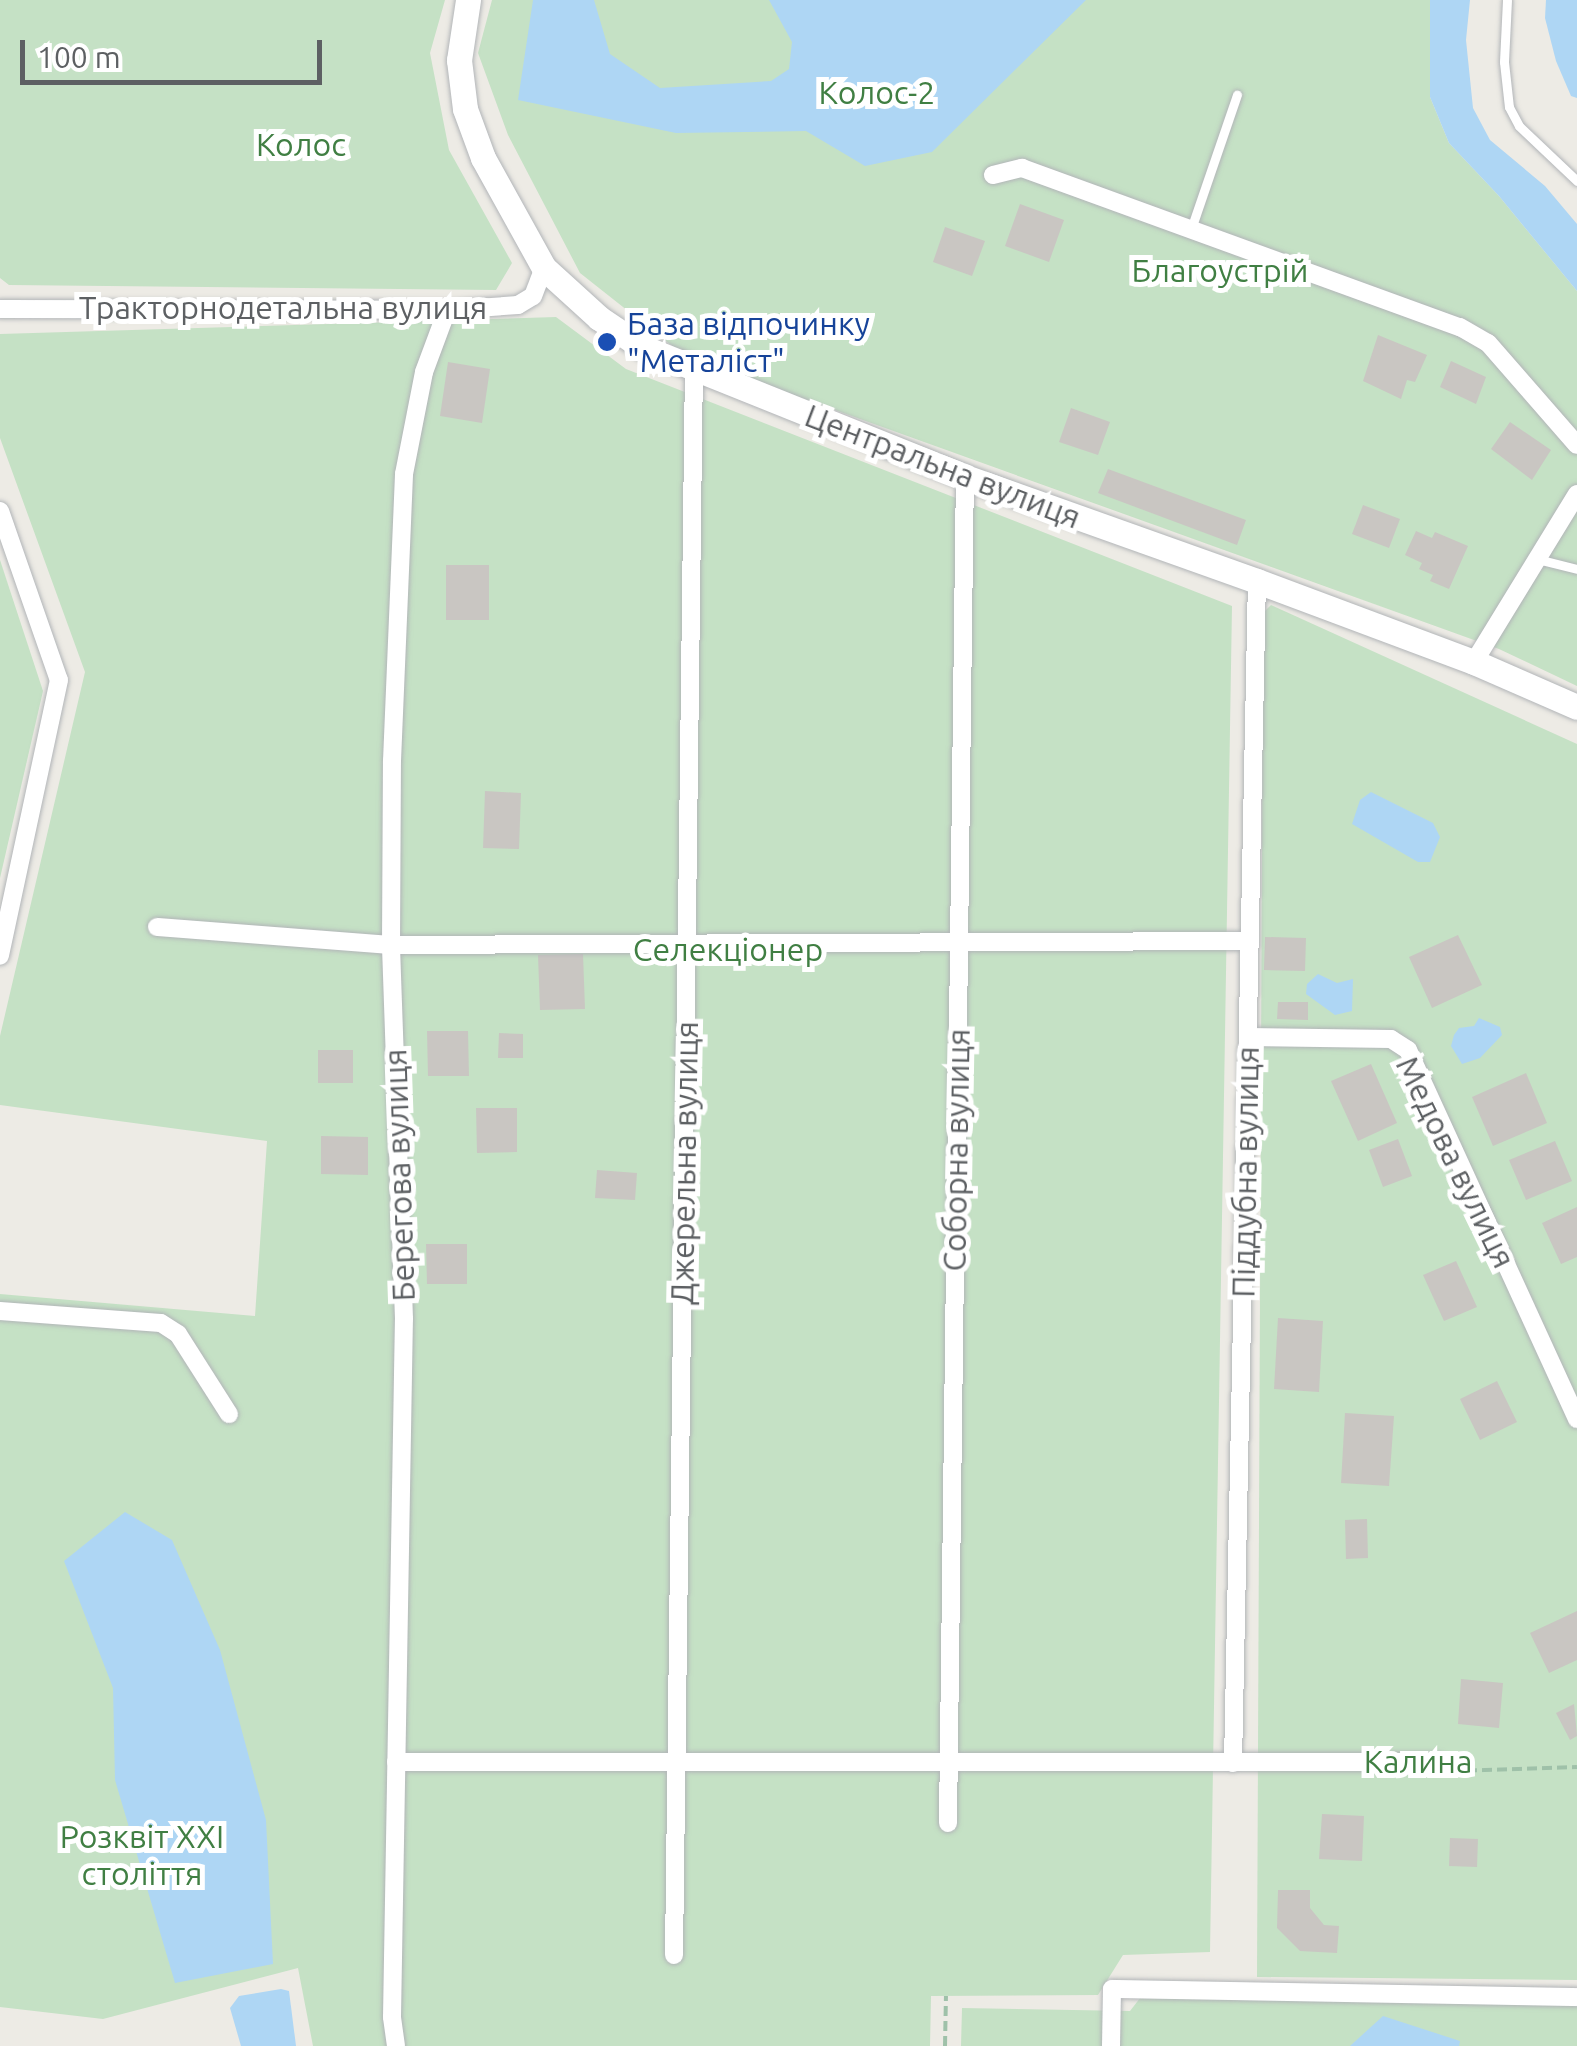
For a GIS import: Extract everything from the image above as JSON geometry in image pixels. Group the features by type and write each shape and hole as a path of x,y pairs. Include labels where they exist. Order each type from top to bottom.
{"street":[{"name":"Центральна вулиця","path":"468,0 459,60 465,109 483,158 544,268 599,318 642,347 694,372 964,478 1257,581 1474,662 1577,706"},
{"path":"993,174 1022,168 1460,327 1488,343 1577,445"},
{"name":"Тракторнодетальна вулиця","path":"3,307 447,310 518,305 532,296 544,268"},
{"name":"Берегова вулиця","path":"396,2046 392,2017 404,1319 391,945 394,686 404,474 424,372 447,310"},
{"name":"Джерельна вулиця","path":"674,1955 694,372"},
{"name":"Соборна вулиця","path":"948,1823 964,478"},
{"path":"1474,662 1577,494"},
{"path":"0,511 59,680 0,956"},
{"name":"Піддубна вулиця","path":"1233,1763 1257,581"},
{"path":"156,927 391,945 1250,941"},
{"name":"Медова вулиця","path":"1248,1037 1391,1039 1408,1050 1577,1418"},
{"path":"0,1311 160,1323 178,1334 229,1414"},
{"path":"396,1762 949,1761 1443,1766"},
{"path":"1111,2046 1112,1990 1577,1997"}],"lane":[{"path":"1507,0 1504,62 1508,107 1519,126 1577,181"},
{"path":"1191,229 1237,94"},
{"path":"1537,559 1577,569"}],"path":[{"path":"1443,1766 1577,1768"},
{"path":"946,1996 946,2046"}],"green space":[{"name":"Колос","path":"0,0 445,0 430,53 449,150 512,263 496,290 9,285 0,278"},
{"name":"Благоустрій","path":"492,0 1430,0 1430,97 1449,143 1499,196 1577,291 1577,686 1499,649 685,356 580,273 508,135 478,53"},
{"name":"Селекціонер","path":"556,317 626,369 1232,606 1210,1952 1123,1955 1098,1995 931,1996 930,2046 313,2046 298,1968 103,2019 0,2007 0,1294 255,1316 267,1141 0,1105 0,1036 85,672 0,438 0,334"},
{"path":"0,560 43,691 0,878"},
{"name":"Калина","path":"1271,605 1577,744 1577,1980 1257,1977 1263,613"},
{"path":"1144,1993 1577,2004 1577,2046 961,2046 962,2008 1130,2011"}],"water":[{"path":"533,0 594,0 610,54 660,88 771,81 789,69 792,42 769,0 1086,0 932,152 865,166 806,131 676,133 518,100"},
{"path":"1430,0 1470,0 1466,40 1473,108 1490,140 1545,186 1577,224 1577,291 1499,196 1449,143 1430,97"},
{"path":"1546,0 1577,0 1577,98 1571,96 1556,61 1545,18"},
{"path":"1371,792 1433,823 1440,837 1430,862 1418,862 1352,824 1360,800"},
{"path":"1318,974 1337,983 1353,979 1352,1011 1335,1015 1306,994 1307,984"},
{"path":"1479,1018 1500,1027 1502,1035 1480,1058 1462,1064 1451,1046 1454,1035 1459,1028 1474,1026"},
{"path":"125,1512 172,1540 220,1650 266,1820 273,1964 175,1983 115,1780 113,1688 64,1561"},
{"path":"289,1991 296,2046 241,2046 230,2008 239,1996"},
{"path":"1383,2016 1460,2041 1459,2046 1350,2046"}],"building":[{"path":"1020,204 1064,220 1049,262 1005,246"},
{"path":"945,227 985,241 972,276 933,262"},
{"path":"1378,335 1427,355 1415,382 1407,380 1401,399 1363,381"},
{"path":"1451,361 1486,377 1476,404 1440,387"},
{"path":"448,362 490,369 482,423 440,416"},
{"path":"1071,408 1110,422 1098,455 1059,442"},
{"path":"1510,422 1551,450 1532,480 1491,449"},
{"path":"1108,469 1246,520 1237,545 1098,493"},
{"path":"1363,505 1400,519 1389,548 1352,534"},
{"path":"1416,531 1432,538 1435,532 1468,546 1449,589 1430,581 1433,575 1419,569 1422,563 1405,555"},
{"path":"446,565 489,565 489,620 446,620"},
{"path":"485,791 521,793 519,849 483,848"},
{"path":"1458,935 1482,985 1432,1008 1409,957"},
{"path":"1265,937 1306,938 1305,971 1264,970"},
{"path":"583,954 585,1009 540,1010 538,955"},
{"path":"1278,1002 1308,1002 1308,1020 1277,1019"},
{"path":"427,1031 468,1031 469,1076 428,1076"},
{"path":"499,1033 523,1034 523,1058 498,1058"},
{"path":"318,1050 353,1050 353,1083 318,1083"},
{"path":"1371,1064 1397,1123 1358,1141 1331,1081"},
{"path":"1526,1073 1547,1123 1493,1146 1472,1097"},
{"path":"476,1108 517,1108 517,1152 477,1153"},
{"path":"321,1136 368,1137 368,1175 321,1174"},
{"path":"1398,1139 1412,1176 1383,1187 1369,1150"},
{"path":"1555,1141 1572,1181 1526,1200 1509,1160"},
{"path":"597,1170 637,1173 635,1200 595,1198"},
{"path":"1577,1207 1577,1257 1561,1264 1542,1223"},
{"path":"426,1244 467,1244 467,1284 427,1284"},
{"path":"1456,1261 1477,1307 1444,1321 1423,1275"},
{"path":"1278,1318 1323,1321 1319,1392 1274,1389"},
{"path":"1497,1381 1517,1422 1480,1440 1460,1399"},
{"path":"1345,1413 1394,1416 1389,1486 1341,1483"},
{"path":"1367,1519 1368,1558 1346,1559 1345,1520"},
{"path":"1577,1611 1577,1660 1549,1673 1530,1633"},
{"path":"1461,1679 1503,1683 1499,1728 1458,1724"},
{"path":"1574,1704 1577,1736 1570,1740 1556,1713"},
{"path":"1322,1814 1364,1816 1362,1861 1319,1859"},
{"path":"1450,1838 1478,1839 1477,1867 1449,1866"},
{"path":"1278,1890 1310,1890 1310,1908 1324,1925 1339,1926 1337,1953 1300,1951 1277,1928"}],"place":[{"name":"База відпочинку \"Металіст\"","path":"607,342"}],"park label":[{"name":"Колос-2","path":"877,92"},
{"name":"Розквіт XXI століття","path":"142,1856"}]}
